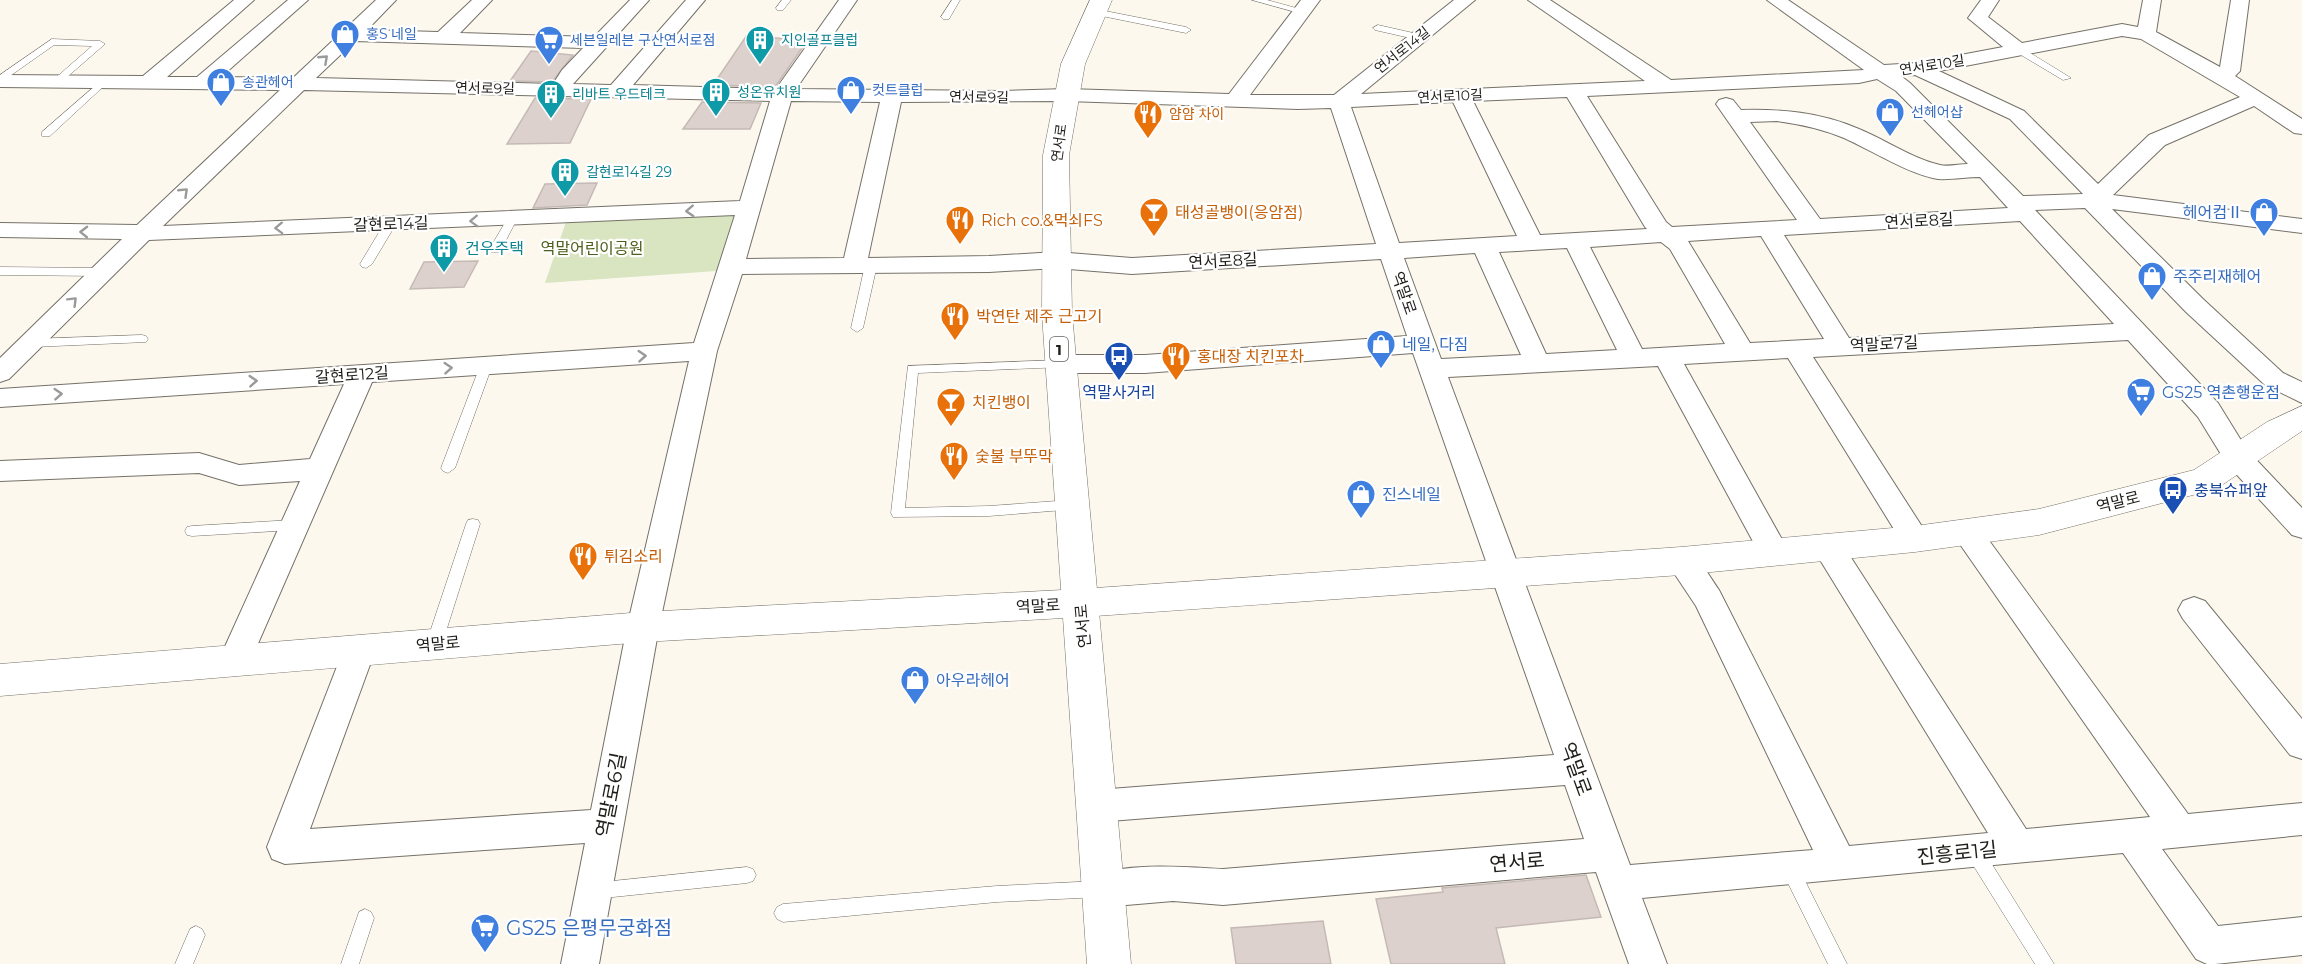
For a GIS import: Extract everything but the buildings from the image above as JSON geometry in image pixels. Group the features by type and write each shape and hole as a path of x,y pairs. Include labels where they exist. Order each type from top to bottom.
{"street":[{"path":"147,83 245,0"},
{"path":"201,84 299,0"},
{"path":"0,373 142,233 387,0"},
{"path":"443,38 483,0"},
{"path":"560,89 569,74 640,0"},
{"path":"618,90 696,0"},
{"path":"643,627 704,351 732,267 782,95 848,0"},
{"name":"연서로14길","path":"1339,101 1466,0"},
{"path":"1537,0 1665,85"},
{"path":"1780,3 1803,0"},
{"path":"1990,0 1977,18 2019,50"},
{"path":"2152,0 2146,34 2218,74 2302,128"},
{"path":"2218,74 2230,71 2240,0"},
{"path":"1780,3 1883,71 1903,87 1986,170 2208,410 2237,458 2302,527"},
{"name":"연서로","path":"1098,6 1073,64 1056,156 1056,260 1059,364 1081,603 1109,964"},
{"path":"1235,101 1307,6"},
{"name":"연서로10길","path":"1067,95 1298,103 1859,77 1883,71 1918,69 2122,30 2146,34"},
{"path":"350,34 598,43"},
{"path":"1918,69 2017,115 2098,197 2116,203 2302,226"},
{"name":"연서로9길","path":"0,81 297,84 782,95 1002,97 1067,95"},
{"path":"1711,83 1814,227"},
{"path":"1573,90 1657,227 1679,245 1742,352"},
{"path":"862,265 892,95"},
{"path":"1460,96 1532,243"},
{"path":"2256,98 2157,140 2098,197 2095,205 2195,306 2274,379 2302,394"},
{"path":"1339,101 1389,251"},
{"path":"1734,116 1777,115 1804,118 1850,133 1902,158 1939,172 1986,170"},
{"path":"2020,209 2080,202 2098,197"},
{"name":"갈현로14길","path":"0,230 142,233 748,208"},
{"name":"연서로8길","path":"732,267 1056,260 1132,266 1769,230 2020,209"},
{"path":"1769,230 1842,347"},
{"path":"1431,369 1634,358 1575,241"},
{"path":"1484,246 1537,363"},
{"name":"역말로","path":"1389,251 1648,964"},
{"name":"역말로7길","path":"1634,358 2134,331"},
{"path":"1059,364 1145,364 1422,344"},
{"path":"1795,349 1916,539"},
{"name":"갈현로12길","path":"0,398 704,351"},
{"path":"1666,356 1774,552"},
{"path":"234,662 362,374"},
{"name":"역말로","path":"0,680 643,627 1081,603 1681,561 1916,539 2039,522 2204,480 2302,417"},
{"path":"0,471 199,462 239,475 321,469"},
{"path":"1967,532 2180,831"},
{"path":"1828,547 2017,847"},
{"path":"1681,561 1708,599 1839,864"},
{"path":"2194,610 2302,744"},
{"name":"역말로6길","path":"580,964 643,627"},
{"path":"359,651 285,848 606,825"},
{"path":"1097,806 1576,769"},
{"name":"진흥로1길","path":"1613,869 1790,869 2131,835 2300,822"},
{"path":"2131,835 2209,946 2302,936"},
{"name":"연서로","path":"1103,889 1173,884 1223,887 1613,869"}],"lane":[{"path":"780,8 787,0"},
{"path":"946,17 956,0"},
{"path":"1256,0 1307,6"},
{"path":"1098,6 1186,30"},
{"path":"1378,28 1419,37"},
{"path":"0,81 52,42 100,44 56,82"},
{"path":"2019,50 2066,78"},
{"path":"46,134 102,83"},
{"path":"495,250 512,219"},
{"path":"366,264 390,224"},
{"path":"857,328 862,265"},
{"path":"0,271 102,272"},
{"path":"32,342 142,339"},
{"path":"1059,364 912,369 898,513 988,511 1072,505"},
{"path":"448,468 486,366"},
{"path":"434,644 473,524"},
{"path":"192,531 294,525"},
{"path":"1974,851 2045,964"},
{"path":"1790,869 1838,964"},
{"path":"594,891 747,875"},
{"path":"783,913 997,894 1103,889"},
{"path":"350,964 365,918"},
{"path":"184,964 196,935"}],"green space":[{"name":"역말어린이공원","path":"747,211 731,270 545,283 568,216"}],"place":[{"name":"홍S 네일","path":"345,60"},
{"name":"세븐일레븐 구산연서로점","path":"549,66"},
{"name":"지인골프클럽","path":"760,66"},
{"name":"송관헤어","path":"221,108"},
{"name":"컷트클럽","path":"851,116"},
{"name":"성온유치원","path":"716,118"},
{"name":"리바트 우드테크","path":"551,120"},
{"name":"선헤어샵","path":"1890,138"},
{"name":"얌얌 차이","path":"1148,140"},
{"name":"갈현로14길 29","path":"565,198"},
{"name":"태성골뱅이(응암점)","path":"1154,238"},
{"name":"헤어컴Ⅱ","path":"2264,238"},
{"name":"Rich co.&먹쇠FS","path":"960,246"},
{"name":"건우주택","path":"444,274"},
{"name":"주주리재헤어","path":"2152,302"},
{"name":"박연탄 제주 근고기","path":"955,342"},
{"name":"네일, 다짐","path":"1381,370"},
{"name":"역말사거리","path":"1119,382"},
{"name":"홍대장 치킨포차","path":"1176,382"},
{"name":"GS25 역촌행운점","path":"2141,418"},
{"name":"치킨뱅이","path":"951,428"},
{"name":"숯불 부뚜막","path":"954,482"},
{"name":"충북슈퍼앞","path":"2173,516"},
{"name":"진스네일","path":"1361,520"},
{"name":"튀김소리","path":"583,582"},
{"name":"아우라헤어","path":"915,706"},
{"name":"GS25 은평무궁화점","path":"485,954"}]}
